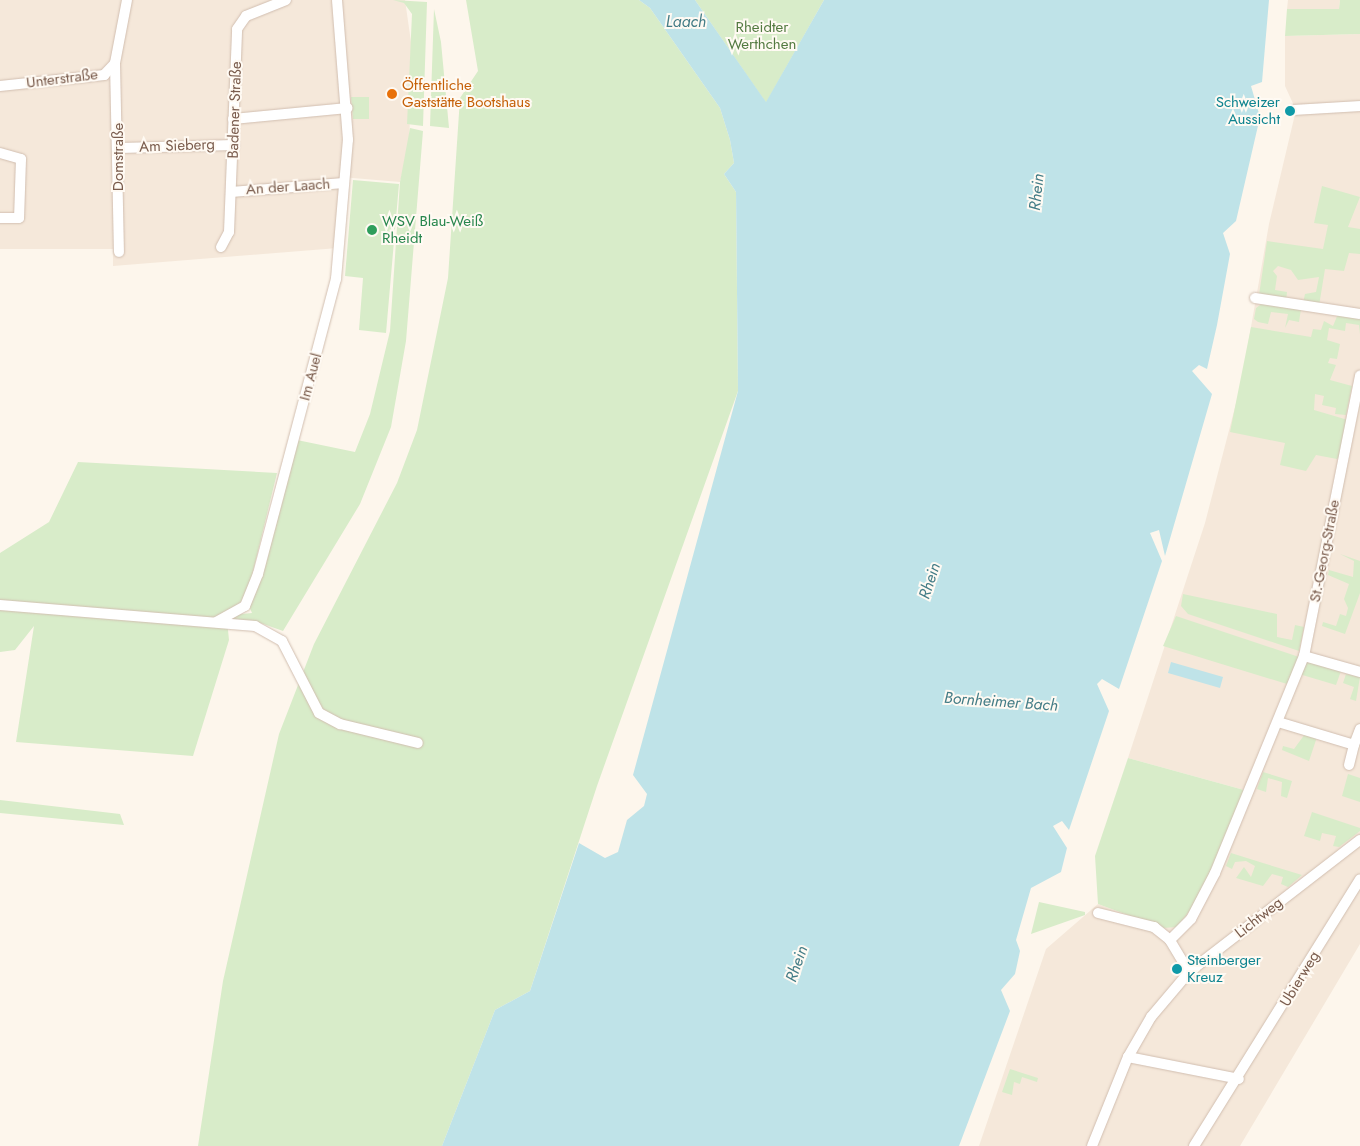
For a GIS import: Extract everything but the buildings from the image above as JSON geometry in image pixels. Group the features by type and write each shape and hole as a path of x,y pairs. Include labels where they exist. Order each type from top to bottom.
{"street":[{"name":"Unterstraße","path":"0,86 104,75 115,63 127,0"},
{"name":"Badener Straße","path":"221,247 229,232 234,145 233,119 237,29 246,16 286,0"},
{"name":"Im Auel","path":"216,622 245,606 258,574 336,279 344,183 346,108 337,0"},
{"name":"Domstraße","path":"115,63 120,148 119,252"},
{"path":"1294,110 1360,106"},
{"path":"233,119 346,108"},
{"name":"Am Sieberg","path":"120,148 234,145"},
{"path":"0,153 20,159 20,212 18,218 0,218"},
{"name":"An der Laach","path":"231,192 344,183"},
{"path":"1255,298 1360,314"},
{"name":"St.-Georg-Straße","path":"1170,940 1191,920 1215,873 1304,656 1359,389 1360,376"},
{"path":"0,605 255,626 282,640 319,713 340,724 418,743"},
{"path":"1304,656 1360,672"},
{"path":"1278,722 1354,745"},
{"path":"1349,765 1360,729"},
{"name":"Lichtweg","path":"1092,1146 1128,1057 1151,1017 1189,972 1360,840"},
{"name":"Ubierweg","path":"1194,1146 1239,1079 1360,878"},
{"path":"1098,913 1154,927 1170,940 1189,972"},
{"path":"1128,1057 1239,1079"}],"shaded area":[{"path":"0,0 405,0 412,49 409,148 400,182 341,177 338,248 113,266 113,249 0,249"},
{"path":"1288,0 1340,0 1339,9 1287,9"},
{"path":"1360,34 1360,944 1240,1146 979,1146 1046,949 1098,904 1163,928 1244,790 1128,758 1205,523 1241,384 1269,224 1296,110 1285,86 1285,36"}],"green space":[{"path":"393,0 427,2 423,126 407,124 412,14 404,3"},
{"path":"466,0 639,0 650,8 720,108 730,140 734,163 724,174 736,192 738,391 597,786 530,991 495,1010 442,1146 198,1146 223,981 279,734 314,644 397,483 417,430 448,278 460,98 478,71"},
{"name":"Rheidter Werthchen","path":"695,0 824,0 766,103"},
{"path":"1340,0 1360,0 1360,34 1285,36 1287,9 1339,9"},
{"path":"434,9 441,42 449,128 430,126"},
{"path":"351,97 369,97 369,119 353,119"},
{"path":"410,128 423,131 406,341 391,427 360,504 283,631 255,621 227,620 229,640 193,756 16,742 34,626 15,650 0,652 0,553 49,522 78,462 277,473 248,592 231,615 252,613 249,606 297,440 355,452 370,414 390,331 400,182"},
{"name":"WSV Blau-Weiß Rheidt","path":"353,180 399,184 386,333 359,330 363,278 345,276"},
{"path":"1322,186 1360,197 1348,227 1360,229 1360,254 1349,253 1344,271 1325,269 1319,306 1303,303 1305,294 1316,292 1319,277 1298,280 1291,270 1278,266 1273,271 1277,276 1275,290 1287,292 1286,301 1259,295 1267,241 1323,249 1328,225 1314,223"},
{"path":"1263,303 1301,309 1299,322 1289,320 1285,328 1288,314 1271,312 1268,324 1258,322 1254,319 1256,308"},
{"path":"1338,314 1360,317 1360,334 1359,325 1346,323 1345,331 1329,328 1327,340 1340,344 1337,359 1330,358 1328,363 1336,365 1330,380 1352,386 1346,415 1335,414 1336,408 1322,405 1324,396 1315,394 1314,410 1348,420 1341,455 1337,459 1316,455 1306,471 1280,465 1285,443 1230,432 1251,327 1311,337 1313,329 1321,330 1324,321 1333,326"},
{"path":"1340,554 1360,561 1360,593 1345,634 1322,626 1323,622 1336,626 1340,614 1346,616 1348,608 1344,599 1349,584 1328,575 1329,570 1353,577 1354,561"},
{"path":"1183,594 1277,614 1277,637 1292,640 1295,625 1304,627 1299,651 1188,614 1181,606"},
{"path":"1176,616 1299,657 1287,684 1163,646"},
{"path":"1308,660 1341,671 1336,685 1299,674"},
{"path":"1346,674 1360,677 1356,701 1350,699 1354,687 1343,683"},
{"path":"1305,734 1317,737 1309,761 1282,750 1283,746 1294,749"},
{"path":"1128,758 1244,790 1202,895 1177,927 1163,928 1098,904 1095,856"},
{"path":"1263,772 1292,781 1287,798 1281,796 1282,782 1268,778 1266,792 1257,789"},
{"path":"1348,774 1360,778 1360,802 1342,796"},
{"path":"0,800 120,814 124,825 0,813"},
{"path":"1312,812 1360,828 1360,831 1339,847 1333,846 1336,836 1322,833 1320,841 1304,836"},
{"path":"1231,853 1302,875 1288,887 1281,884 1283,877 1272,874 1263,886 1236,878 1244,867 1251,877 1255,866 1246,861 1235,862 1232,869 1226,866"},
{"path":"1039,902 1085,912 1085,915 1031,934"},
{"path":"1010,1069 1038,1078 1037,1082 1022,1077 1020,1084 1014,1082 1012,1095 1002,1092"}],"water":[{"path":"639,0 695,0 766,102 824,0 1269,0 1262,82 1251,86 1260,117 1236,221 1223,233 1230,254 1217,325 1207,369 1199,365 1192,371 1212,394 1165,556 1159,530 1150,533 1162,561 1119,689 1102,679 1097,684 1109,711 1069,830 1062,821 1053,826 1067,848 1061,872 1031,888 1016,940 1020,951 1015,974 1001,990 1010,1011 959,1146 442,1146 495,1010 530,991 579,843 605,858 618,852 627,820 644,806 647,794 633,775 738,391 736,192 724,174 734,163 730,140 720,108 650,8"},
{"path":"1171,662 1223,677 1220,688 1168,673"}],"place":[{"name":"Öffentliche Gaststätte Bootshaus","path":"392,94"},
{"name":"Schweizer Aussicht","path":"1290,111"},
{"name":"WSV Blau-Weiß Rheidt","path":"372,230"},
{"name":"Steinberger Kreuz","path":"1177,969"}],"water label":[{"name":"Laach","path":"686,22"},
{"name":"Rhein","path":"1037,192"},
{"name":"Rhein","path":"930,581"},
{"name":"Bornheimer Bach","path":"1001,702"},
{"name":"Rhein","path":"797,964"}]}
